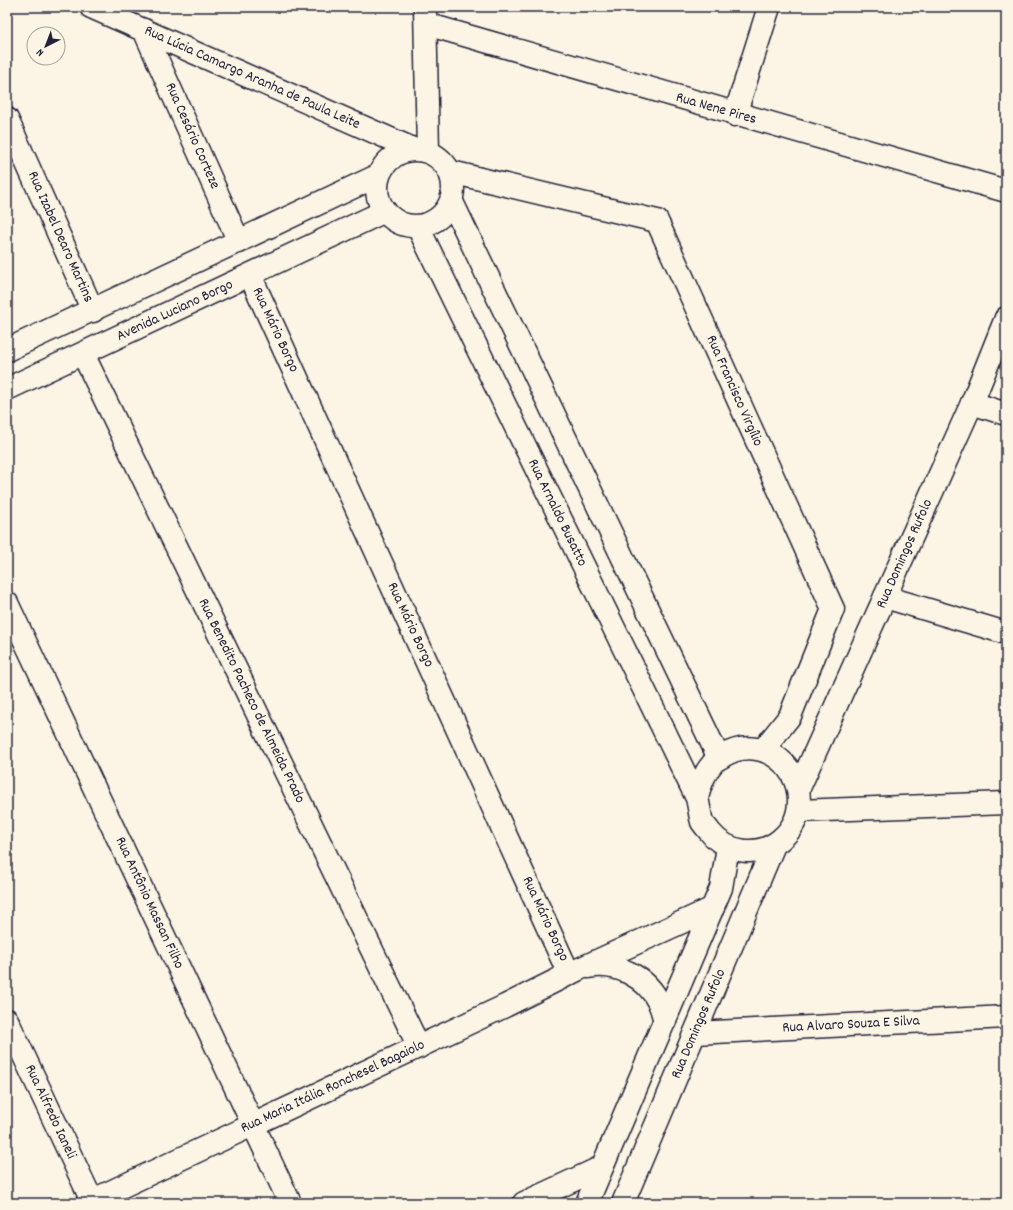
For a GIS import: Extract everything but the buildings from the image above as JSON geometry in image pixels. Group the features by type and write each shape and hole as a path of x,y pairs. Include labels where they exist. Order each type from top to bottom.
{"street":[{"name":"Rua Lúcia Camargo Aranha de Paula Leite","path":"91,7 421,150"},
{"path":"735,115 769,7"},
{"path":"421,150 425,16"},
{"name":"Rua Nene Pires","path":"425,16 735,115 1006,191"},
{"name":"Rua Cesário Corteze","path":"144,30 239,242"},
{"name":"Rua Izabel Dearo Martins","path":"7,118 92,311"},
{"path":"421,150 441,160 450,172 454,186 452,202 444,214 432,223 418,227 402,225 390,217 380,205 376,190 379,175 387,162 399,153 421,150"},
{"name":"Rua Francisco Virgílio","path":"450,172 657,221 832,609 790,716 763,750"},
{"path":"7,350 379,175"},
{"path":"452,202 719,758"},
{"name":"Avenida Luciano Borgo","path":"7,389 250,276 385,211"},
{"name":"Rua Arnaldo Busatto","path":"418,227 697,798"},
{"name":"Rua Mário Borgo","path":"250,276 573,972"},
{"name":"Rua Domingos Rufolo","path":"799,788 972,403 1006,318"},
{"name":"Rua Benedito Pacheco de Almeida Prado","path":"83,354 419,1047"},
{"path":"972,403 1006,414"},
{"path":"885,597 1006,633"},
{"name":"Rua Antônio Massan Filho","path":"7,603 290,1203"},
{"path":"749,748 763,750 779,758 793,772 799,788 799,811 790,832 774,845 756,851 728,847 717,840 703,823 697,798 700,781 714,762 731,751 749,748"},
{"path":"799,811 1006,803"},
{"name":"Rua Domingos Rufolo","path":"623,1203 774,845"},
{"path":"587,1203 721,888 728,847"},
{"name":"Rua Maria Itália Ronchesel Bagaiolo","path":"91,1202 419,1047 573,972 713,908"},
{"name":"Rua Maria Itália Ronchesel Bagaiolo","path":"573,972 596,966 615,967 633,975 648,987 659,1003 664,1021"},
{"name":"Rua Alvaro Souza E Silva","path":"695,1033 1006,1017"},
{"name":"Rua Alfredo Ianeli","path":"7,1020 91,1202"},
{"path":"524,1203 602,1167"}]}
